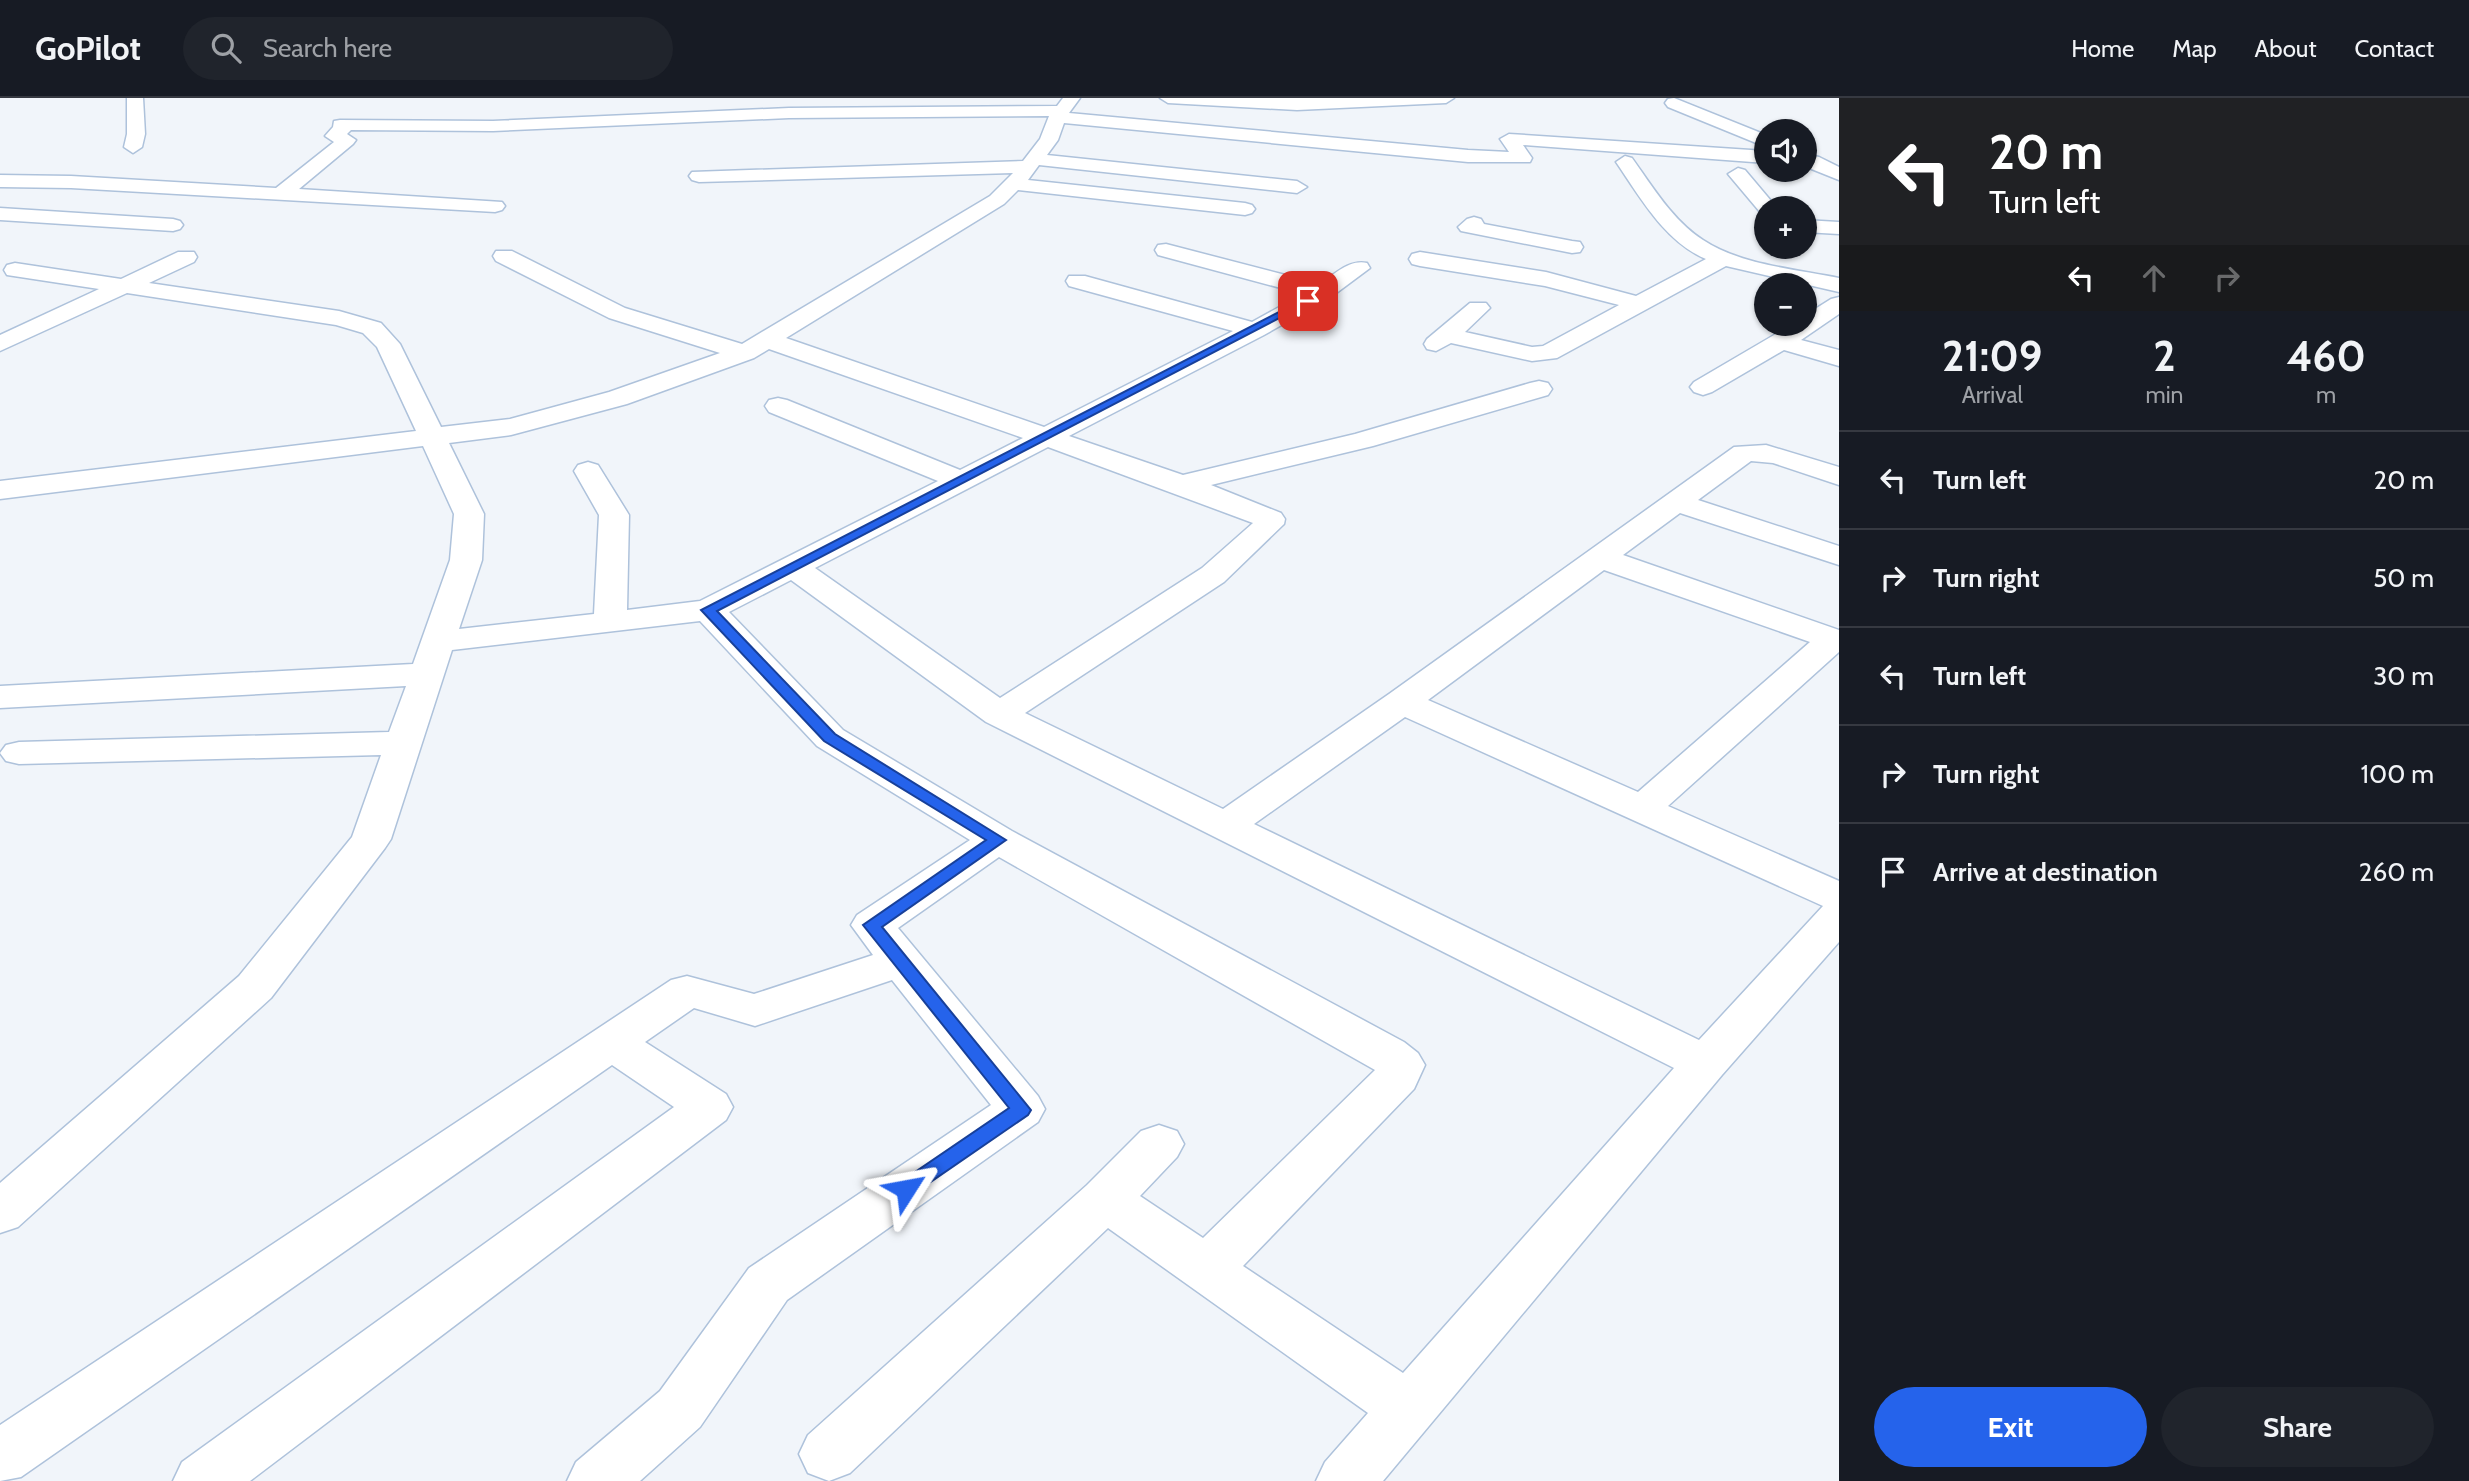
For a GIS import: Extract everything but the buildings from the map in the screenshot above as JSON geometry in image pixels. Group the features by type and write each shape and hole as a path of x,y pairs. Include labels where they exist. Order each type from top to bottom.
{"street":[{"path":"133,147 136,134 135,98"},
{"path":"1167,98 1297,106 1446,98"},
{"path":"345,126 341,125 362,103"},
{"path":"1674,103 1754,137"},
{"path":"0,490 511,427 618,398 745,353 892,261 997,200 1049,139 1064,109"},
{"path":"280,194 347,140 334,136 345,126 607,123 789,113 1064,109 1468,156 1523,158 1510,142 1517,139 1754,156"},
{"path":"1722,124 1754,121"},
{"path":"1049,139 1075,142"},
{"path":"1625,162 1658,206 1695,244 1724,258 1839,285"},
{"path":"1817,164 1839,174"},
{"path":"1025,170 1245,209"},
{"path":"699,176 1025,170 1297,187"},
{"path":"1738,174 1756,196"},
{"path":"0,181 71,182 495,206"},
{"path":"0,214 173,225"},
{"path":"1474,223 1468,227 1577,241 1546,279"},
{"path":"1817,227 1839,228"},
{"path":"1166,250 1323,292"},
{"path":"504,256 617,313 745,353"},
{"path":"0,344 186,257"},
{"path":"1478,308 1441,340 1542,355 1724,258"},
{"path":"1420,259 1546,279 1640,304"},
{"path":"0,697 433,658 610,621 708,610 1255,330 1323,292 1359,268"},
{"path":"4,1205 255,987 372,839 466,560 469,514 388,344 372,328 338,318 15,270"},
{"path":"1077,281 1255,330"},
{"path":"1703,387 1781,342 1839,304"},
{"path":"768,340 1181,484 1270,519 1269,524 1213,575 999,714"},
{"path":"1781,342 1839,358"},
{"path":"1181,484 1363,440 1539,388"},
{"path":"778,406 960,480"},
{"path":"1226,825 1402,702 1744,453 1754,451 1839,475"},
{"path":"587,471 614,515 610,621"},
{"path":"1678,503 1839,556"},
{"path":"1601,558 1828,637 1829,643 1643,808"},
{"path":"793,566 999,714 1705,1063"},
{"path":"708,610 830,738 998,840 1387,1054 1401,1065 1397,1077 1205,1270"},
{"path":"1402,702 1839,897"},
{"path":"19,753 404,743"},
{"path":"597,1481 680,1409 768,1284 1021,1110 872,925 998,840"},
{"path":"1346,1481 1705,1063 1839,915"},
{"path":"0,1458 687,991 755,1010 901,961"},
{"path":"204,1481 709,1107 613,1043"},
{"path":"830,1454 1105,1199 1159,1144"},
{"path":"1105,1199 1406,1408"}],"route":[{"path":"906,1189 1021,1110 872,925 998,840 830,738 708,610 1308,301"}]}
